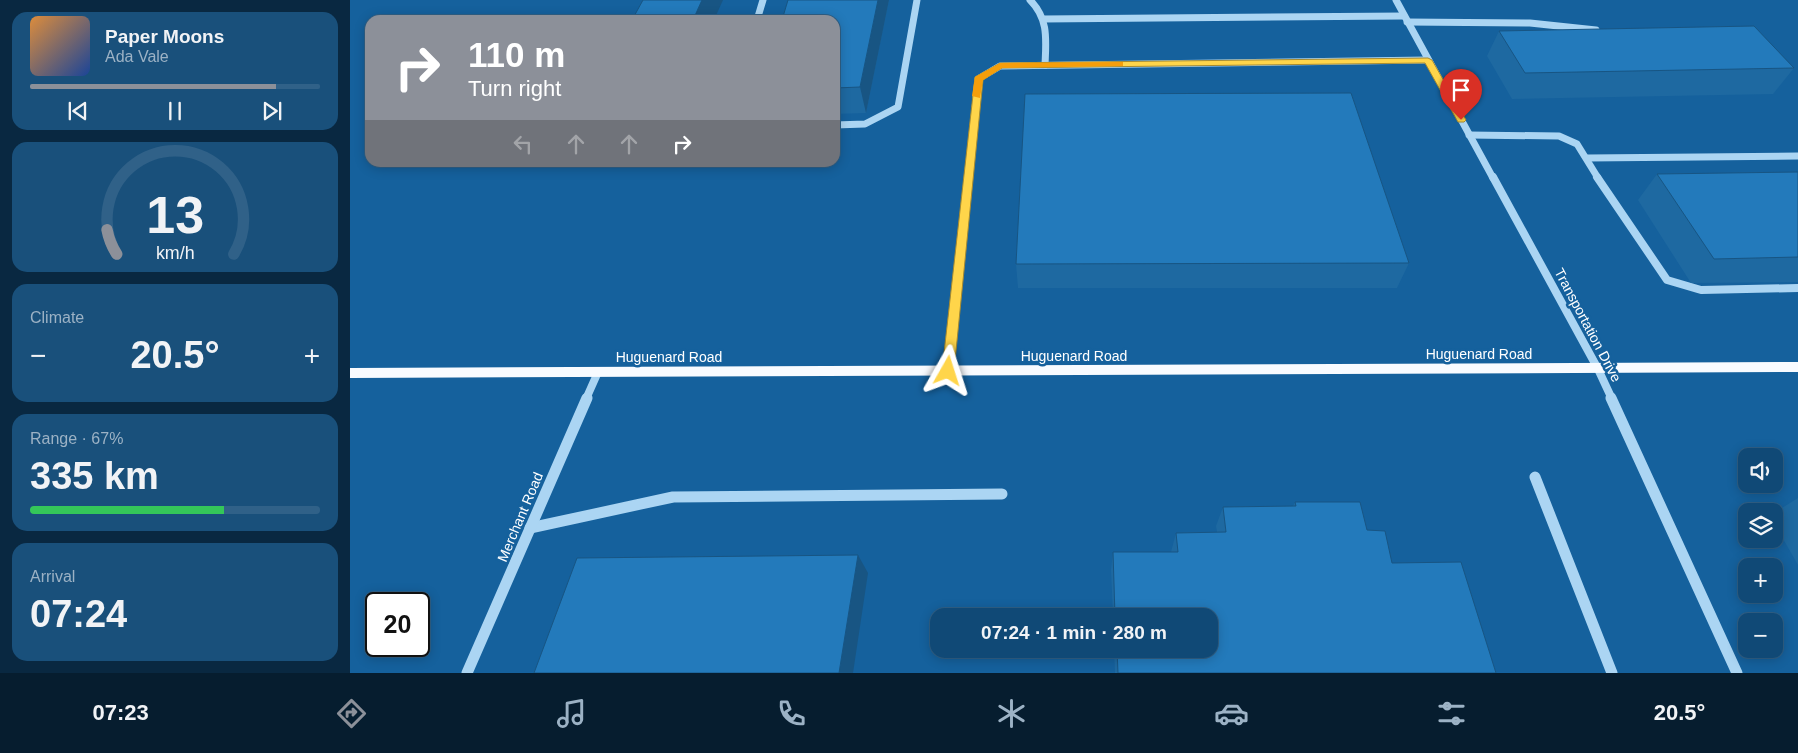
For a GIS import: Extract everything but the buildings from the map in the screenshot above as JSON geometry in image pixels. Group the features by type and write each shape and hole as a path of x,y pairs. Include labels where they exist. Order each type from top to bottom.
{"main road":[{"name":"Huguenard Road","path":"350,373 1798,367"}],"street":[{"path":"758,15 763,0"},
{"path":"840,125 865,124 898,106 917,0"},
{"path":"1030,0 1041,9 1046,31 1045,65"},
{"name":"Transportation Drive","path":"1396,0 1598,369 1737,673"},
{"path":"1043,18 1406,19 1530,23 1608,30"},
{"path":"948,371 978,79 1000,66 1428,60"},
{"path":"1469,135 1559,136 1577,144 1588,158 1615,205 1667,280 1701,290 1798,288"},
{"path":"1588,158 1798,156"},
{"name":"Merchant Road","path":"467,673 598,372"},
{"path":"1535,477 1612,673"},
{"path":"530,528 673,497 1002,494"}],"slow traffic":[{"path":"977,96 978,79 1000,66 1120,64"}],"route":[{"path":"948,371 978,79 1000,66 1428,60 1461,120"}]}
